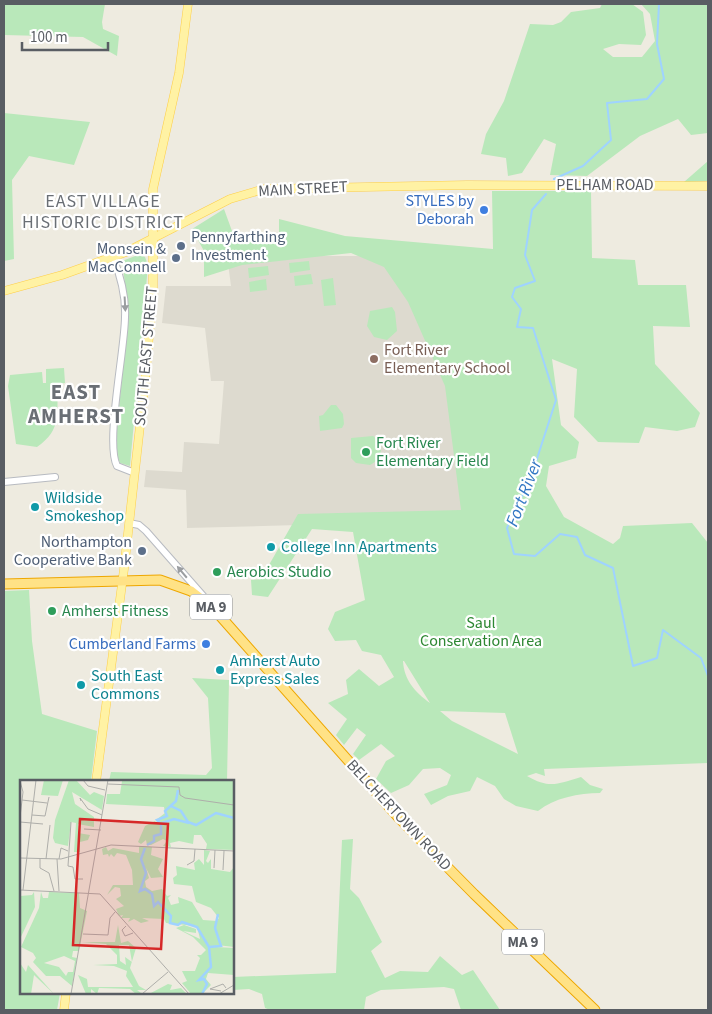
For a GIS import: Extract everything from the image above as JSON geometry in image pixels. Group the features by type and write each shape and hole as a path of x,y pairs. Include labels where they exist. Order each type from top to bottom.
{"highway":[{"name":"MA 9","path":"4,584 123,580"},
{"name":"BELCHERTOWN ROAD","path":"123,580 160,580 174,583 191,591 214,609 399,818 474,894 595,1010"}],"main road":[{"name":"SOUTH EAST STREET","path":"96,780 130,523 153,291 153,188 179,74 188,4"},
{"name":"MAIN STREET","path":"4,291 62,275 113,257 230,198 264,189 502,185"},
{"name":"PELHAM ROAD","path":"502,185 708,186"},
{"path":"64,1010 66,994"}],"street":[{"name":"SOUTH EAST STREET","path":"113,257 122,283 125,315 113,459 117,466 135,473"},
{"path":"4,482 55,477"},
{"name":"BELCHERTOWN ROAD","path":"130,523 139,525 156,540 214,609"}],"shaded area":[{"name":"Fort River Elementary School","path":"227,256 494,256 517,509 298,525 187,528 186,490 144,487 146,470 182,472 184,442 219,444 224,381 211,381 205,328 162,323 166,286 231,286"}],"green space":[{"path":"4,4 105,4 102,22 103,29 119,36 117,56 83,37 4,35"},
{"path":"602,4 632,4 643,12 646,35 641,45 619,44 603,49 613,57 642,57 655,41 650,14 641,4 708,4 708,133 691,135 678,119 640,136 587,176 550,175 556,144 544,139 522,173 508,176 506,158 481,154 486,134 504,101 530,24 553,25 561,22 571,12 600,8"},
{"path":"4,113 90,122 74,165 29,156 12,180 14,259 4,261"},
{"path":"708,161 708,181 684,182"},
{"name":"Saul Conservation Area","path":"492,191 591,191 592,258 635,260 638,285 686,285 690,327 653,326 655,364 700,413 695,427 677,431 645,427 639,443 598,442 574,417 577,369 552,359 561,425 579,442 576,458 549,466 546,486 564,517 613,544 620,538 623,526 692,523 708,543 708,763 544,769 545,776 536,773 527,776 548,784 566,782 581,777 590,785 603,789 600,793 575,795 559,800 544,806 538,811 516,806 504,799 495,786 477,777 470,791 448,796 431,805 424,794 447,785 451,775 440,768 423,769 409,785 391,793 376,779 386,761 395,756 381,744 359,760 353,754 366,735 357,728 344,745 336,735 347,719 328,703 348,694 346,680 359,669 379,686 394,677 381,655 362,651 356,640 335,641 328,629 335,612 365,600 353,532 312,529 268,597 252,595 251,580 261,579 298,514 461,510 445,386 408,302 384,267 351,253 242,265 204,277 204,251 192,229 224,209 236,242 279,237 279,219 345,236 493,249","holes":["404,661 430,703 411,685","440,711 505,713 518,754 452,721"]},
{"path":"138,255 145,257 148,265 130,466 120,463 115,450 123,366 126,291 122,261"},
{"path":"309,261 310,270 290,273 289,263"},
{"path":"268,266 269,275 249,278 248,268"},
{"path":"311,274 313,284 295,286 294,276"},
{"path":"333,278 336,305 324,306 321,280"},
{"path":"266,279 267,290 250,292 249,282"},
{"path":"392,307 395,312 397,331 387,340 374,337 367,326 370,311"},
{"path":"64,368 65,383 58,384 56,420 51,434 37,447 16,444 8,386 10,375 42,372 43,383 46,383 46,369"},
{"path":"331,405 336,405 343,414 344,424 342,428 320,431 319,416 323,415"},
{"name":"Fort River Elementary Field","path":"373,436 381,447 378,459 370,465 356,463 351,458 351,438"},
{"path":"29,590 32,641 42,714 97,731 91,780 20,780 20,994 60,994 57,1010 4,1010 4,591"},
{"path":"192,678 229,680 227,780 109,780 111,772 206,775 212,768 208,698"},
{"path":"353,839 350,889 359,898 382,942 371,951 385,978 400,971 428,972 440,956 462,975 473,970 500,1010 461,1010 454,989 444,987 381,990 366,997 364,1010 270,1010 265,1008 262,994 249,989 234,990 234,977 336,973 342,840"}],"waterway":[{"name":"Fort River","path":"554,179 583,166 611,140 607,103 647,99 664,79 657,44 659,4"},
{"name":"Fort River","path":"546,194 532,210 525,255 535,281 515,288 512,297 521,309 517,327 533,328 556,400 531,477 507,528 514,554 535,556 560,534 577,537 585,555 613,568 633,666 657,658 663,630 701,658 708,676"}],"place":[{"name":"STYLES by Deborah","path":"484,210"},
{"name":"Pennyfarthing Investment","path":"181,246"},
{"name":"Monsein & MacConnell","path":"176,258"},
{"name":"Fort River Elementary School","path":"374,359"},
{"name":"Fort River Elementary Field","path":"366,452"},
{"name":"Wildside Smokeshop","path":"35,507"},
{"name":"College Inn Apartments","path":"271,547"},
{"name":"Northampton Cooperative Bank","path":"142,551"},
{"name":"Aerobics Studio","path":"217,572"},
{"name":"Amherst Fitness","path":"52,611"},
{"name":"Cumberland Farms","path":"206,644"},
{"name":"Amherst Auto Express Sales","path":"220,670"},
{"name":"South East Commons","path":"81,685"}],"district":[{"name":"EAST VILLAGE HISTORIC DISTRICT","path":"103,211"},
{"name":"EAST AMHERST","path":"76,404"}]}
